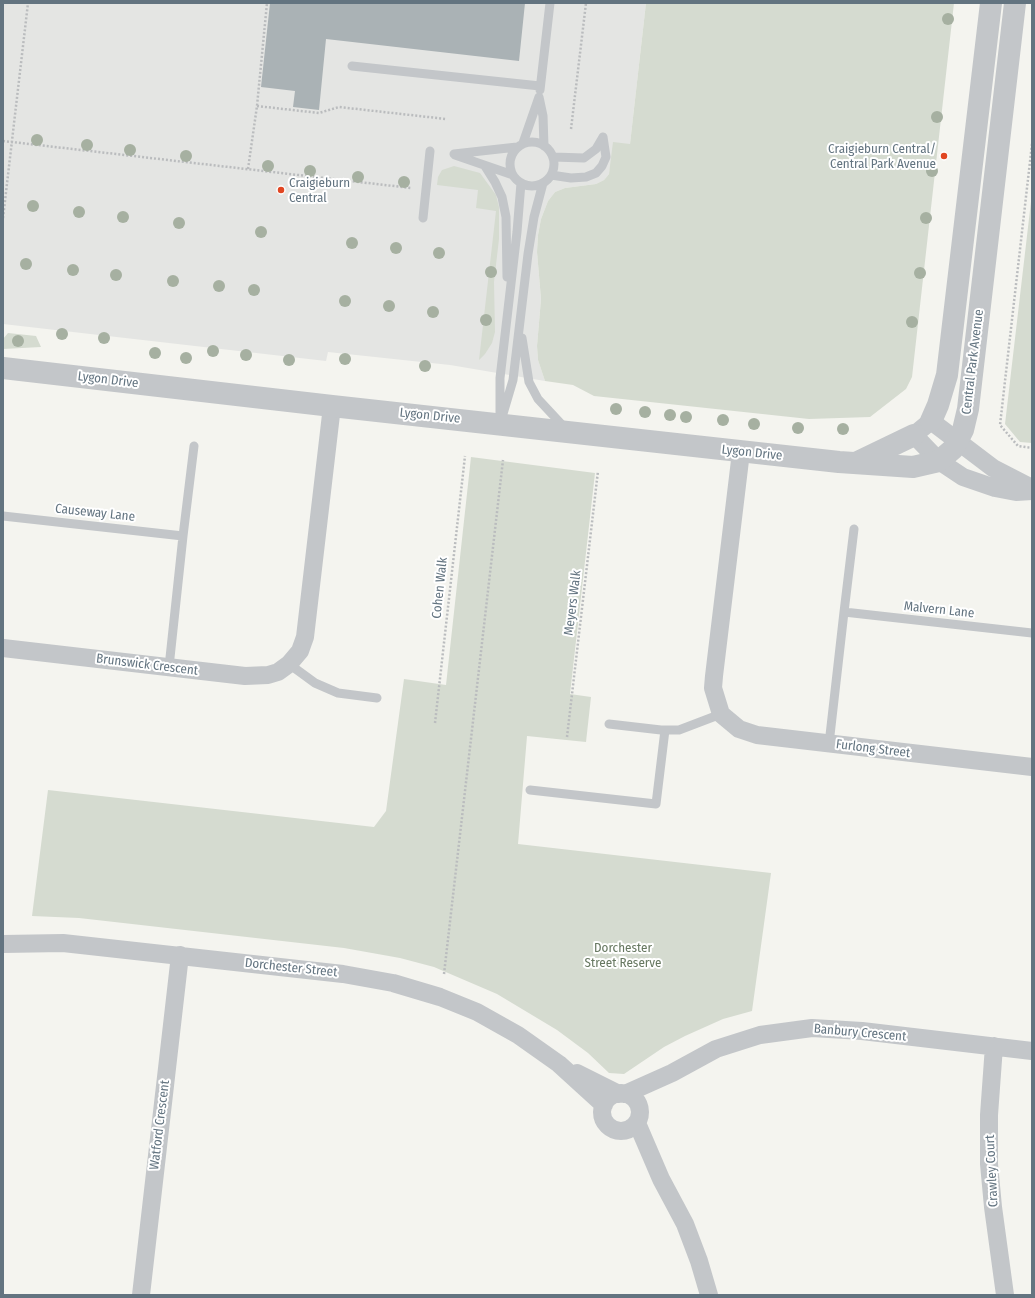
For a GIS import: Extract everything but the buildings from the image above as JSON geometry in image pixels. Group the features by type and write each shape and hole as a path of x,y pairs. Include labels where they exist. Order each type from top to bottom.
{"street":[{"name":"Central Park Avenue","path":"858,462 914,435 931,421 938,405 947,376 991,3"},
{"name":"Central Park Avenue","path":"858,462 913,467 939,461 953,449 963,430 968,409 1015,3"},
{"name":"Lygon Drive","path":"3,368 741,452 839,462 858,462"},
{"name":"Brunswick Crescent","path":"3,648 258,677 278,672 289,664 300,651 305,636 332,406"},
{"path":"931,421 993,468 1032,488"},
{"path":"914,435 939,461 963,477 995,488 1016,492 1032,491"},
{"path":"721,714 713,688 741,452"},
{"name":"Furlong Street","path":"721,714 746,733 1032,767"},
{"name":"Dorchester Street","path":"3,944 63,943 343,974 393,983 440,997 477,1012 518,1035 559,1064 604,1105 602,1111 606,1123 615,1130 621,1131 661,1179"},
{"name":"Watford Crescent","path":"141,1295 180,955"},
{"name":"Banbury Crescent","path":"622,1094 672,1073 716,1049 760,1035 812,1028 862,1031 1032,1051"},
{"name":"Crawley Court","path":"994,1046 989,1115 989,1164 993,1207 1005,1295"},
{"name":"Dorchester Street","path":"559,1064 634,1099 638,1115 661,1179 685,1224 699,1261 709,1295"},
{"name":"Banbury Crescent","path":"638,1115 672,1073"},
{"path":"604,1105 610,1098 622,1094"},
{"path":"621,1131 632,1128 638,1115"}],"lane":[{"path":"544,146 539,97 550,3"},
{"path":"352,66 540,86"},
{"path":"513,175 510,161 512,153 520,145 539,97"},
{"path":"551,174 571,178 586,177 596,174 606,157 603,137 596,150 584,158 553,157"},
{"path":"500,424 513,380 534,217 543,183 551,174 554,163 553,157 544,146 538,142 454,154 513,175 521,183 532,186 543,183"},
{"path":"423,218 430,152"},
{"path":"485,166 502,197 506,217 508,311"},
{"path":"500,424 500,378 517,232 521,183"},
{"path":"520,323 529,382 538,399 567,431"},
{"path":"169,667 194,446"},
{"name":"Causeway Lane","path":"3,516 184,536"},
{"path":"829,744 854,529"},
{"name":"Malvern Lane","path":"844,612 1032,634"},
{"path":"289,664 315,683 338,693 377,698"},
{"path":"609,724 679,730 721,714"},
{"path":"530,790 656,804 665,730"}],"path":[{"path":"3,218 28,3"},
{"path":"248,169 257,106 267,3"},
{"path":"571,129 586,3"},
{"path":"257,106 319,113 339,108 446,119"},
{"path":"3,141 425,190"},
{"path":"1032,144 1000,425 1018,446 1032,448"},
{"name":"Cohen Walk","path":"435,723 465,456"},
{"path":"444,974 502,460"},
{"name":"Meyers Walk","path":"567,737 598,471"}],"shaded area":[{"name":"Craigieburn Central","path":"3,3 646,3 630,144 611,164 609,174 604,180 596,184 565,188 555,192 548,201 541,219 537,252 541,299 537,346 538,360 545,381 450,365 328,352 326,361 3,324"}],"green space":[{"path":"646,3 954,3 912,377 906,389 870,417 809,419 594,396 573,385 545,381 538,360 537,346 541,299 537,252 541,219 548,201 555,192 565,188 596,184 604,180 609,174 613,142 630,144"},
{"path":"454,166 480,173 496,195 499,207 499,239 494,282 495,332 492,343 479,360 496,211 476,208 478,190 437,185 438,177 442,170"},
{"path":"1032,193 1032,443 1020,442 1005,424"},
{"path":"8,333 36,336 41,347 3,349 3,339"},
{"name":"Dorchester Street Reserve","path":"471,457 595,473 570,694 591,697 586,742 527,736 518,844 771,873 752,1011 723,1019 685,1036 664,1047 624,1074 609,1073 588,1053 557,1030 497,994 434,967 400,958 344,948 79,918 32,916 48,790 374,827 386,811 404,679 446,685"}],"place":[{"name":"Craigieburn Central/ Central Park Avenue","path":"944,156"},
{"name":"Craigieburn Central","path":"281,190"}]}
